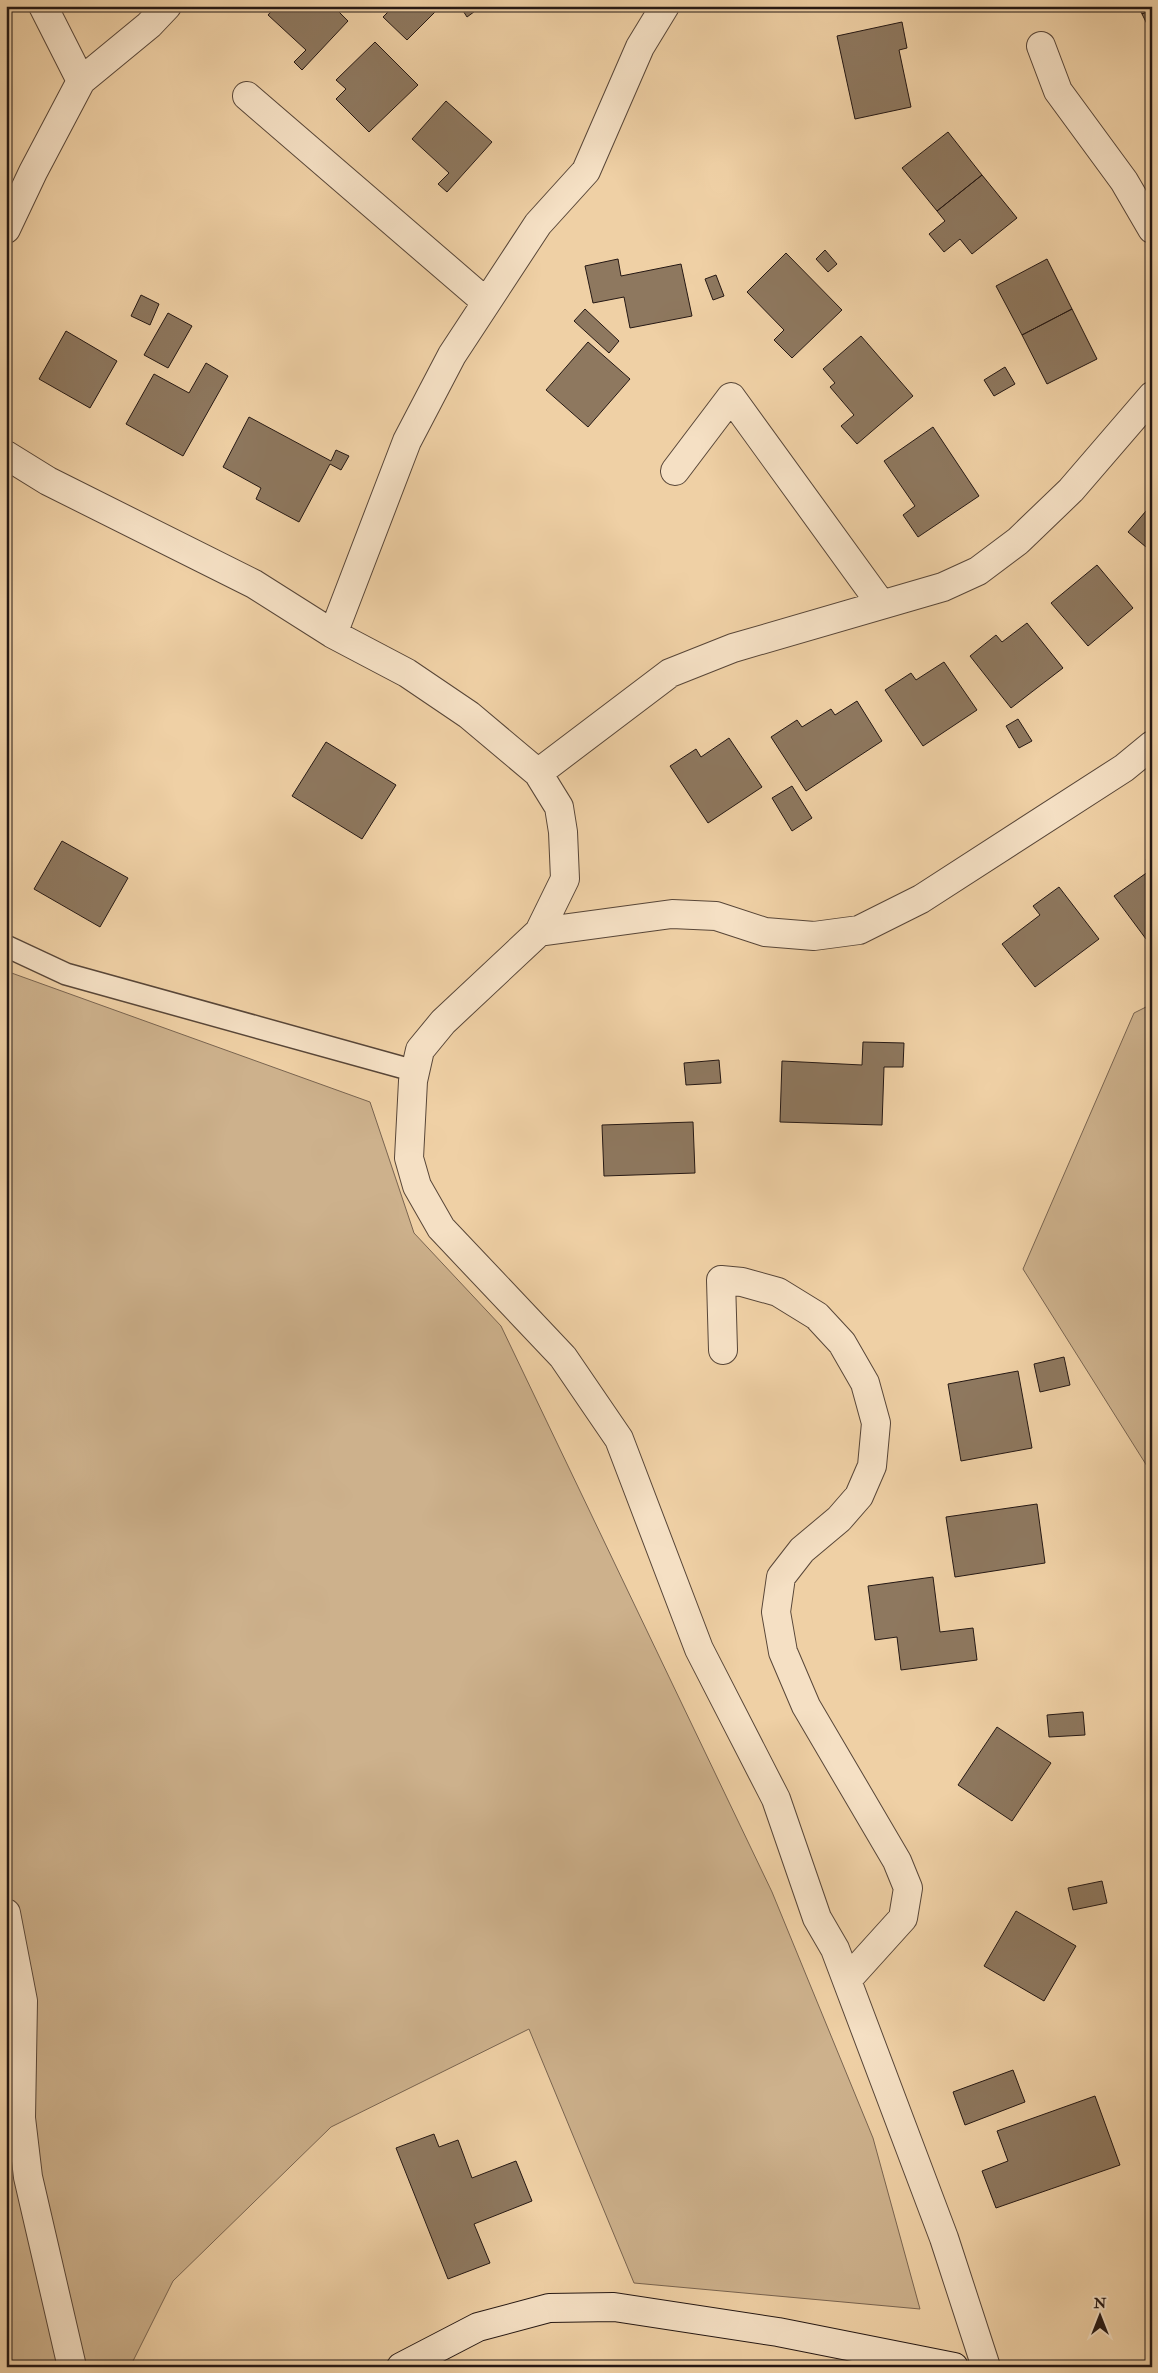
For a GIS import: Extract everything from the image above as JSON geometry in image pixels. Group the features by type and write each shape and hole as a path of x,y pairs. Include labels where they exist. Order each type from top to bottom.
{"street":[{"path":"43,6 81,81"},
{"path":"6,229 33,172 81,81 149,25 167,6"},
{"path":"333,634 407,441 452,355 538,224 586,171 640,47 666,6"},
{"path":"1041,46 1058,91 1124,181 1152,229"},
{"path":"247,96 486,302"},
{"path":"538,773 670,674 733,648 943,587 978,572 1018,541 1071,490 1152,396"},
{"path":"675,471 731,397 881,604"},
{"path":"6,455 48,481 254,584 333,634 407,674 453,705 538,773 559,807 563,832 565,879 539,932 443,1022 420,1050 409,1115 408,1158 417,1186 441,1228 563,1357 619,1439 700,1649 776,1799 817,1918 835,1949 944,2238 986,2367"},
{"path":"539,932 672,914 716,916 765,932 785,934 814,936 860,930 921,899 1124,768 1152,745"},
{"path":"723,1350 721,1280 742,1282 778,1292 817,1316 842,1344 865,1383 876,1423 872,1466 860,1496 839,1519 802,1550 781,1577 776,1612 783,1652 806,1706 897,1861 908,1888 903,1918 847,1980"},
{"path":"6,1912 23,2001 21,2118 28,2176 72,2367"},
{"path":"400,2367 478,2327 549,2308 604,2307 778,2332 954,2367"}],"lane":[{"path":"6,946 66,974 415,1071"}],"shaded area":[{"path":"6,971 370,1102 414,1233 501,1326 772,1892 873,2138 920,2309 634,2283 529,2029 331,2127 173,2281 130,2367 6,2367"},
{"path":"1152,1004 1152,1474 1023,1269 1134,1013"}],"building":[{"path":"276,6 333,6 348,21 302,70 294,62 306,50 268,15"},
{"path":"394,6 429,6 435,12 407,40 383,17"},
{"path":"460,6 482,6 467,17"},
{"path":"1138,6 1152,6 1152,9 1142,14"},
{"path":"1152,9 1152,34 1142,14"},
{"path":"902,22 907,48 899,50 911,107 855,119 837,36"},
{"path":"375,42 418,85 369,132 336,99 346,89 336,80"},
{"path":"446,101 492,142 447,192 438,184 449,173 412,139"},
{"path":"948,132 982,175 937,211 902,168"},
{"path":"982,175 1017,218 972,254 960,239 944,252 929,234 945,221 937,211"},
{"path":"825,250 837,264 828,272 816,259"},
{"path":"786,253 842,310 792,358 774,340 784,330 747,292"},
{"path":"618,259 621,276 681,264 692,316 630,328 624,297 593,303 585,266"},
{"path":"1047,259 1072,309 1022,335 996,286"},
{"path":"716,275 724,296 713,300 705,279"},
{"path":"141,295 159,304 150,325 131,316"},
{"path":"585,309 619,341 609,353 574,321"},
{"path":"1072,309 1097,359 1047,384 1022,335"},
{"path":"168,313 192,326 168,368 144,355"},
{"path":"66,331 117,361 90,408 39,379"},
{"path":"861,336 913,396 857,444 841,426 854,415 830,387 835,383 823,369"},
{"path":"588,342 630,379 588,427 546,390"},
{"path":"206,363 228,376 183,456 126,424 154,374 189,393"},
{"path":"1005,367 1015,384 994,396 984,380"},
{"path":"249,417 331,461 336,450 349,456 341,470 330,464 299,522 256,499 261,488 223,467"},
{"path":"933,427 979,496 918,537 903,515 915,506 884,461"},
{"path":"1152,504 1152,552 1128,532"},
{"path":"1097,565 1133,608 1088,646 1051,603"},
{"path":"1027,623 1063,668 1011,708 970,656 996,635 1002,642"},
{"path":"944,662 977,710 923,746 885,690 911,673 916,680"},
{"path":"857,701 882,741 806,791 771,737 797,720 802,727 831,709 835,715"},
{"path":"1018,719 1032,741 1019,748 1006,726"},
{"path":"729,738 762,787 708,823 670,766 696,749 701,757"},
{"path":"326,742 396,785 362,839 292,796"},
{"path":"792,786 812,818 792,831 772,798"},
{"path":"62,841 128,878 100,927 34,889"},
{"path":"1152,854 1152,867 1146,859"},
{"path":"1152,869 1152,935 1146,939 1114,896"},
{"path":"1059,887 1099,939 1035,987 1002,944 1040,915 1033,906"},
{"path":"863,1042 904,1043 903,1067 884,1067 882,1125 780,1122 782,1061 862,1065"},
{"path":"719,1060 721,1083 686,1085 684,1063"},
{"path":"693,1122 695,1173 604,1176 602,1125"},
{"path":"1064,1357 1070,1385 1040,1392 1034,1364"},
{"path":"1018,1371 1032,1448 961,1461 948,1384"},
{"path":"1037,1504 1045,1563 955,1577 946,1517"},
{"path":"933,1577 940,1632 973,1628 977,1660 901,1670 897,1637 875,1640 868,1586"},
{"path":"1083,1712 1085,1735 1049,1737 1047,1715"},
{"path":"997,1727 1051,1763 1012,1821 958,1785"},
{"path":"1102,1881 1107,1903 1073,1910 1068,1888"},
{"path":"1016,1911 1076,1946 1044,2001 984,1966"},
{"path":"1013,2070 1025,2102 965,2125 953,2092"},
{"path":"1095,2096 1120,2165 996,2208 982,2171 1008,2161 997,2131"},
{"path":"434,2134 439,2147 458,2140 472,2178 516,2161 532,2201 474,2224 490,2263 448,2279 396,2148"}]}
